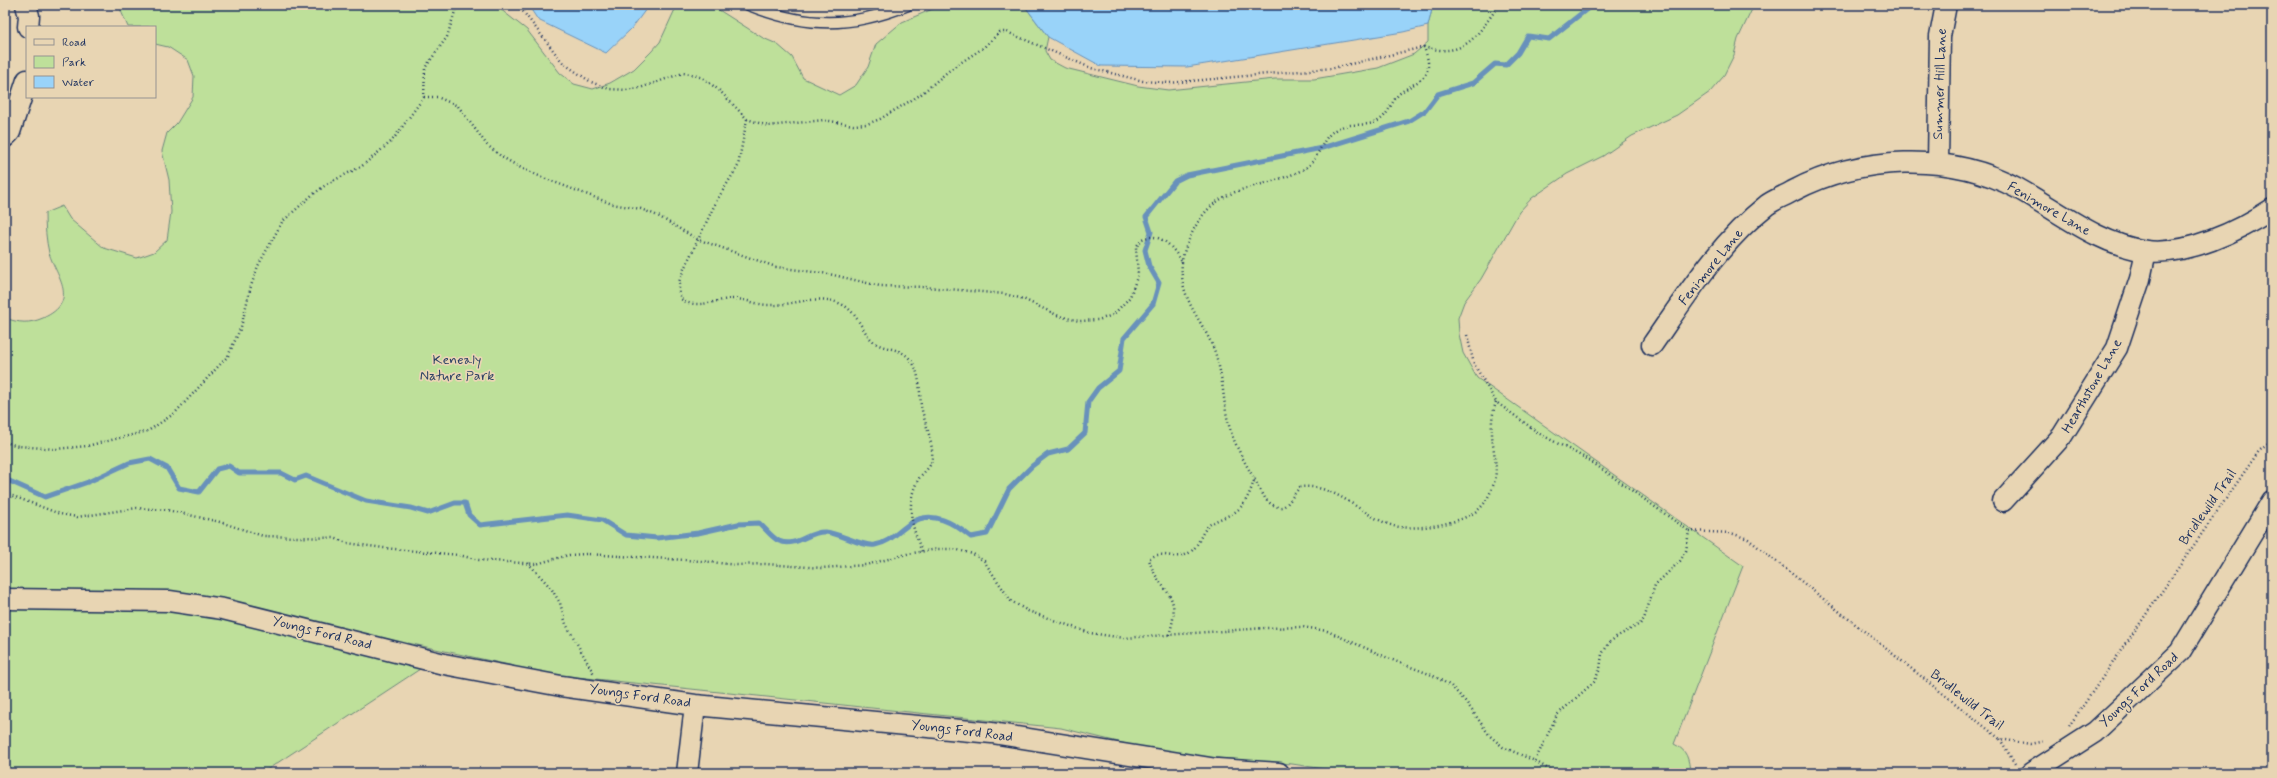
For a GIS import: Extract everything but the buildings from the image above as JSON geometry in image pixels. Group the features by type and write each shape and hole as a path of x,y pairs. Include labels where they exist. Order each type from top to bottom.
{"street":[{"path":"26,5 29,16 28,26"},
{"name":"Summer Hill Lane","path":"1938,163 1940,36 1946,5"},
{"path":"5,137 10,132 26,83"},
{"name":"Fenimore Lane","path":"1652,345 1691,290 1728,242 1768,204 1817,179 1881,164 1938,163 1975,171 2015,187 2100,238 2146,251 2167,250 2210,241 2272,210"},
{"name":"Hearthstone Lane","path":"2003,501 2062,436 2117,348 2140,280 2146,251"},
{"name":"Youngs Ford Road","path":"2025,772 2095,732 2180,652 2272,501"},
{"name":"Youngs Ford Road","path":"5,599 169,601 223,609 444,664 561,686 695,704 992,733 1217,769 1279,773"},
{"path":"686,773 695,704"}],"lane":[{"path":"749,5 769,13 808,22 841,23 876,18 908,5"}],"path":[{"path":"5,442 18,446 56,449 87,446 148,430 175,413 228,356 241,327 251,286 258,266 282,222 316,192 362,166 392,141 424,97 425,68 447,37 457,5"},
{"path":"518,5 563,63 591,82 609,88 626,90 640,88 683,73 692,74 703,78 748,119 768,126 824,120 853,125 867,124 890,114 920,95 951,69 983,48 1000,32 1006,32 1091,68 1143,81 1169,83 1333,68 1424,47 1437,51 1455,50 1472,41 1499,5"},
{"path":"1424,47 1428,61 1427,71 1421,79 1399,95 1384,117 1375,122 1337,128 1328,135 1314,162 1303,170 1275,181 1235,191 1216,201 1203,214 1196,226 1182,262 1185,294 1196,317 1211,342 1218,360 1231,430 1238,448 1266,500 1279,508 1287,504 1300,487 1307,486 1329,492 1394,526 1433,526 1453,522 1479,510 1486,501 1495,482 1492,416 1496,402"},
{"path":"424,97 437,97 458,106 487,145 502,157 521,168 546,180 612,204 641,209 658,216 697,239 776,267 830,274 880,286 1005,294 1023,299 1060,316 1079,321 1098,320 1113,315 1130,297 1138,274 1136,247 1142,239 1152,237 1168,243 1182,262"},
{"path":"748,119 738,166 728,181 697,239 679,282 679,293 681,299 686,302 703,304 731,299 757,304 782,305 817,299 830,301 843,305 853,312 865,333 875,342 900,350 908,357 915,366 931,451 931,463 919,478 910,505 912,526 922,552"},
{"path":"1467,335 1474,364 1496,402 1540,434 1589,460 1689,531 1686,551 1680,561 1655,585 1644,618 1640,624 1616,636 1609,643 1602,654 1600,669 1594,682 1557,715 1534,761"},
{"name":"Bridlewild Trail","path":"2064,731 2259,451 2266,444 2272,441"},
{"path":"1169,636 1175,615 1174,603 1149,559 1156,554 1176,556 1186,555 1193,550 1210,524 1236,512 1243,504 1255,478"},
{"path":"5,493 60,514 76,517 137,508 167,510 220,522 263,536 334,538 347,543 420,553 536,564 569,555 587,554 695,560 737,565 766,564 798,568 844,567 866,565 922,552 954,549 973,554 984,561 1011,601 1028,611 1090,633 1124,638 1265,628 1303,627 1327,631 1395,661 1432,675 1451,686 1466,702 1490,736 1513,752 1534,761 1555,773"},
{"name":"Bridlewild Trail","path":"1689,531 1731,533 1748,539 2000,739 2030,744 2048,740"},
{"path":"528,563 552,588 560,603 569,629 593,668 596,679 595,690"},
{"path":"2000,739 2025,772"}],"green space":[{"name":"Kenealy Nature Park","path":"122,5 495,5 527,30 560,73 574,84 593,89 610,83 634,69 651,52 660,42 677,5 711,5 763,38 777,44 792,57 803,78 839,95 856,85 868,67 876,44 902,22 942,5 1024,5 1048,37 1045,51 1050,60 1065,68 1138,86 1168,90 1275,79 1314,79 1378,68 1414,54 1428,42 1428,26 1433,5 1754,5 1738,39 1734,55 1723,77 1710,92 1677,115 1632,136 1603,156 1567,174 1532,198 1519,212 1481,279 1464,302 1458,318 1459,334 1463,353 1477,378 1743,566 1674,744 1685,752 1689,763 1690,773 1351,773 1292,764 1192,756 1143,748 1061,728 520,671 514,666 408,643 420,669 262,773 5,773 5,318 19,322 33,321 43,318 54,311 61,304 63,288 49,253 45,213 62,206 70,219 104,248 137,258 154,252 167,240 171,212 169,180 162,151 167,133 177,123 193,97 194,76 188,60 168,47 156,44 156,26 128,26 121,11"}],"water":[{"path":"528,5 649,5 632,28 606,53 538,20"},
{"path":"1024,5 1433,5 1428,26 1403,32 1187,67 1101,66 1048,37"}],"waterway":[{"path":"5,479 45,497 88,482 129,463 150,459 167,468 179,488 199,492 217,469 229,466 239,473 281,473 295,480 306,476 366,501 411,508 428,513 455,503 465,503 469,515 480,525 567,515 602,520 626,535 657,538 698,533 738,524 759,523 776,540 785,543 797,541 819,532 825,532 864,544 875,545 881,544 890,539 911,523 927,517 951,523 971,537 987,534 1009,489 1032,466 1048,454 1068,449 1085,433 1088,402 1098,388 1119,371 1124,338 1153,304 1159,283 1149,266 1145,250 1151,232 1146,217 1175,181 1187,175 1322,148 1409,121 1425,111 1438,94 1473,83 1495,64 1506,65 1518,53 1528,36 1549,39 1592,5"}]}
